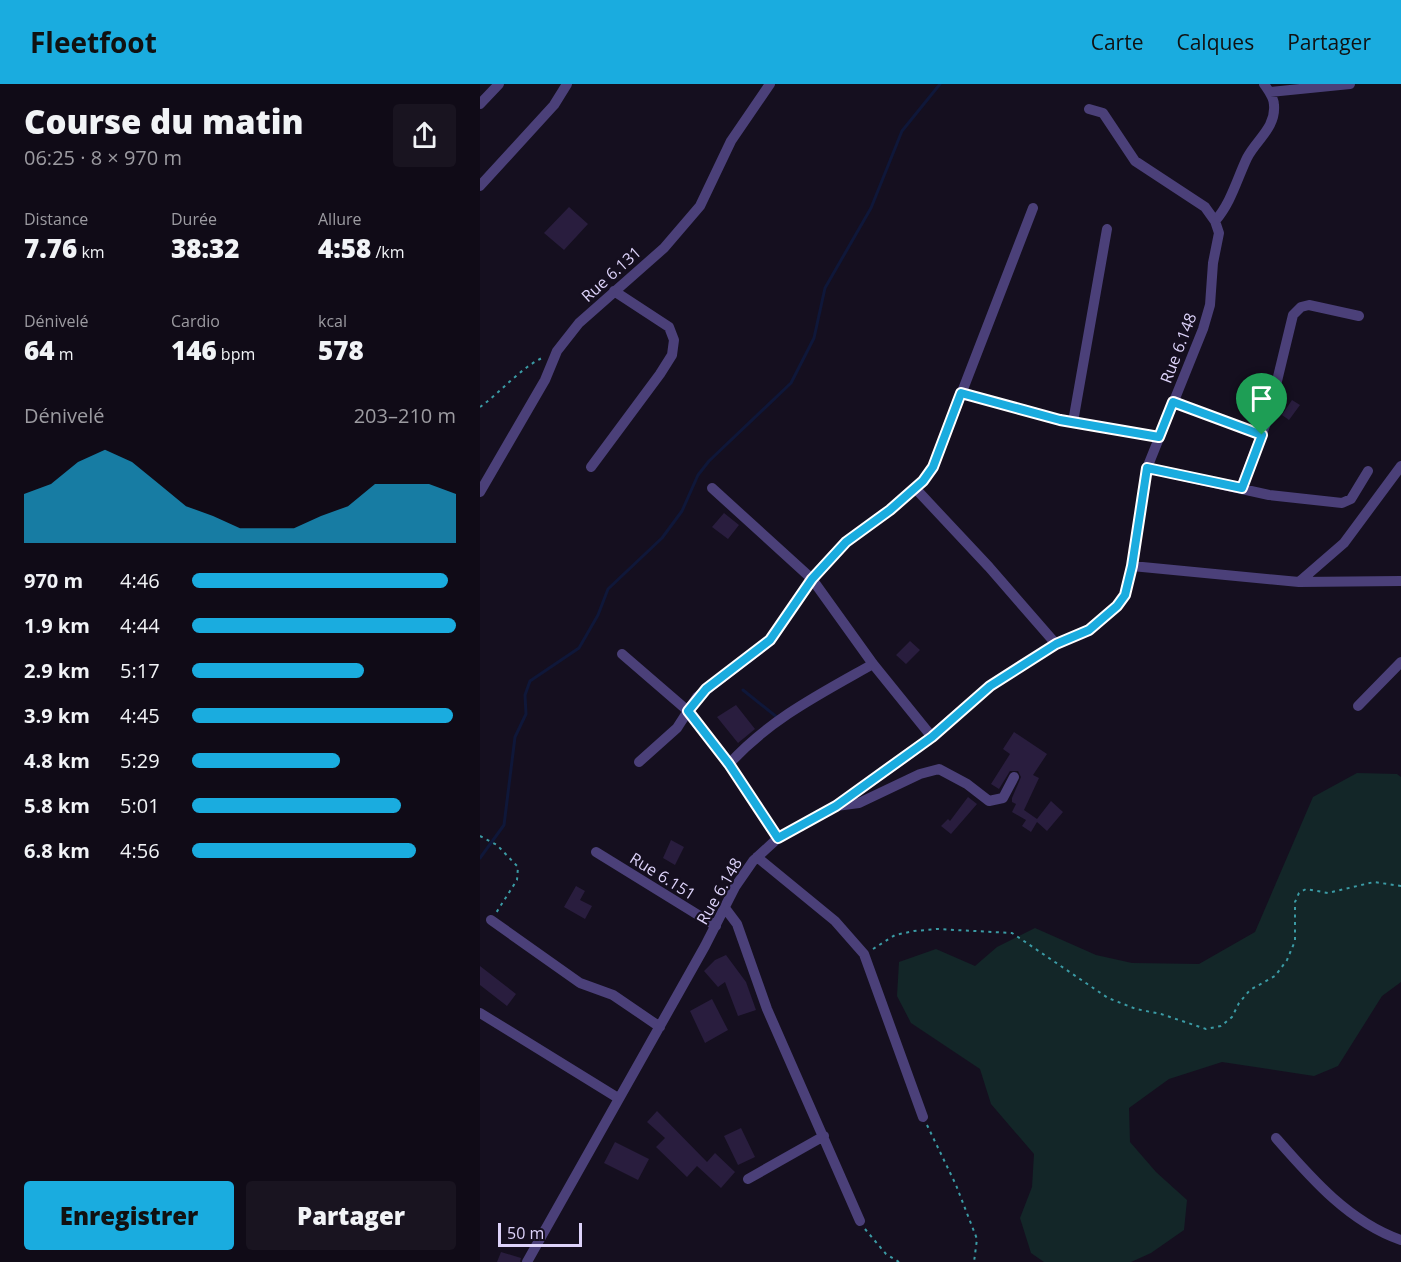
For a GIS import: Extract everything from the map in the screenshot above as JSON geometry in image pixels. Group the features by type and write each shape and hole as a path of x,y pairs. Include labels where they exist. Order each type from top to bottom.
{"street":[{"path":"480,104 499,84"},
{"path":"480,186 554,105 567,84"},
{"name":"Rue 6.131","path":"480,492 545,380 557,351 579,323 664,248 700,206 731,141 770,84"},
{"path":"1089,109 1103,113 1135,161 1205,207 1215,221 1223,212 1249,155 1264,138 1268,128 1274,104 1267,88 1350,84"},
{"path":"639,762 677,728 706,689 770,640 812,579 846,542 890,510 915,488 933,467 1033,208"},
{"name":"Rue 6.148","path":"527,1262 660,1027 743,873 757,857 778,838 836,806 932,737 990,686 1056,644 1089,630 1117,606 1125,595 1132,566 1147,468 1210,305 1213,263 1219,233 1215,221"},
{"path":"1073,422 1107,229"},
{"path":"591,466 660,374 672,355 675,340 669,327 614,291"},
{"path":"1242,488 1262,435 1293,315 1296,311 1309,305 1359,316"},
{"path":"961,393 1073,422 1159,437"},
{"path":"1173,402 1262,435"},
{"path":"1299,582 1344,543 1401,466"},
{"path":"1147,468 1269,495 1342,503 1351,500 1368,471"},
{"path":"712,488 812,579 873,664 932,737"},
{"path":"915,488 989,567 1056,644"},
{"path":"1132,566 1299,582 1401,581"},
{"path":"622,654 688,711 729,764 778,838"},
{"path":"729,764 762,730 787,712 873,664"},
{"path":"1358,706 1399,669"},
{"path":"836,806 859,803 920,774 939,769 967,784 989,801 1002,798 1014,777"},
{"name":"Rue 6.151","path":"596,852 716,926"},
{"path":"757,857 835,921 864,954 923,1118"},
{"path":"724,908 737,924 767,1009 860,1221"},
{"path":"491,920 580,983 613,995 660,1027"},
{"path":"480,1012 618,1098"},
{"path":"748,1179 824,1136"},
{"path":"1276,1138 1318,1185 1359,1218 1401,1240"}],"path":[{"path":"480,407 535,361 557,351"},
{"path":"480,836 497,845 518,867 517,880 491,920"},
{"path":"864,954 895,936 915,931 937,929 1011,933 1108,998 1136,1009 1161,1014 1206,1029 1221,1026 1232,1017 1239,1003 1250,990 1275,976 1287,960 1294,941 1295,902 1299,893 1306,890 1328,893 1374,882 1401,886"},
{"path":"923,1118 956,1185 977,1239 974,1262"},
{"path":"860,1221 872,1240 886,1254 899,1262"}],"green space":[{"path":"1357,773 1397,774 1401,777 1401,982 1382,996 1338,1066 1314,1076 1222,1062 1169,1079 1129,1108 1130,1142 1156,1172 1187,1200 1184,1230 1151,1253 1131,1262 1044,1262 1031,1253 1020,1218 1032,1187 1034,1154 991,1104 980,1069 911,1023 897,996 899,962 936,949 975,966 997,947 1035,928 1096,955 1132,963 1199,964 1255,932 1313,797"}],"building":[{"path":"569,207 588,224 564,250 544,233"},
{"path":"1292,400 1300,405 1289,420 1282,415"},
{"path":"724,513 739,525 728,539 712,527"},
{"path":"910,641 920,650 906,664 896,655"},
{"path":"736,705 755,729 738,743 717,717"},
{"path":"1014,732 1047,754 1033,775 1039,778 1024,810 1037,819 1051,801 1063,812 1047,831 1037,822 1031,832 1022,826 1026,820 1012,812 1016,804 1012,802 1012,798 1021,777 1018,771 1010,771 999,789 991,784 1010,754 1003,749"},
{"path":"968,797 977,804 951,834 941,826 948,819 950,821"},
{"path":"671,840 684,847 675,865 663,858"},
{"path":"576,886 585,891 580,900 592,906 585,919 564,907"},
{"path":"726,955 746,982 756,1010 738,1016 725,982 718,987 704,971 715,960"},
{"path":"480,966 516,994 507,1006 480,985"},
{"path":"712,999 728,1030 705,1043 690,1011"},
{"path":"657,1111 707,1162 715,1153 735,1172 721,1188 697,1166 687,1177 656,1147 665,1138 647,1122"},
{"path":"741,1128 755,1157 738,1165 724,1136"},
{"path":"615,1142 649,1159 638,1180 604,1163"},
{"path":"501,1252 521,1258 520,1262 497,1262"}],"waterway":[{"path":"480,858 504,825 515,737 526,714 525,695 530,681 579,648 598,615 608,589 662,538 682,511 698,475 709,461 791,383 814,338 825,288 871,208 902,131 940,84"},
{"path":"743,690 778,718"}],"route":[{"path":"961,393 1060,420 1159,437 1173,402 1262,435 1242,488 1147,468 1132,566 1125,595 1117,606 1098,625 1056,644 990,686 932,737 836,806 778,838 729,764 688,711 697,697 706,689 770,640 812,579 846,542 890,510 923,481 933,467 961,393"}]}
